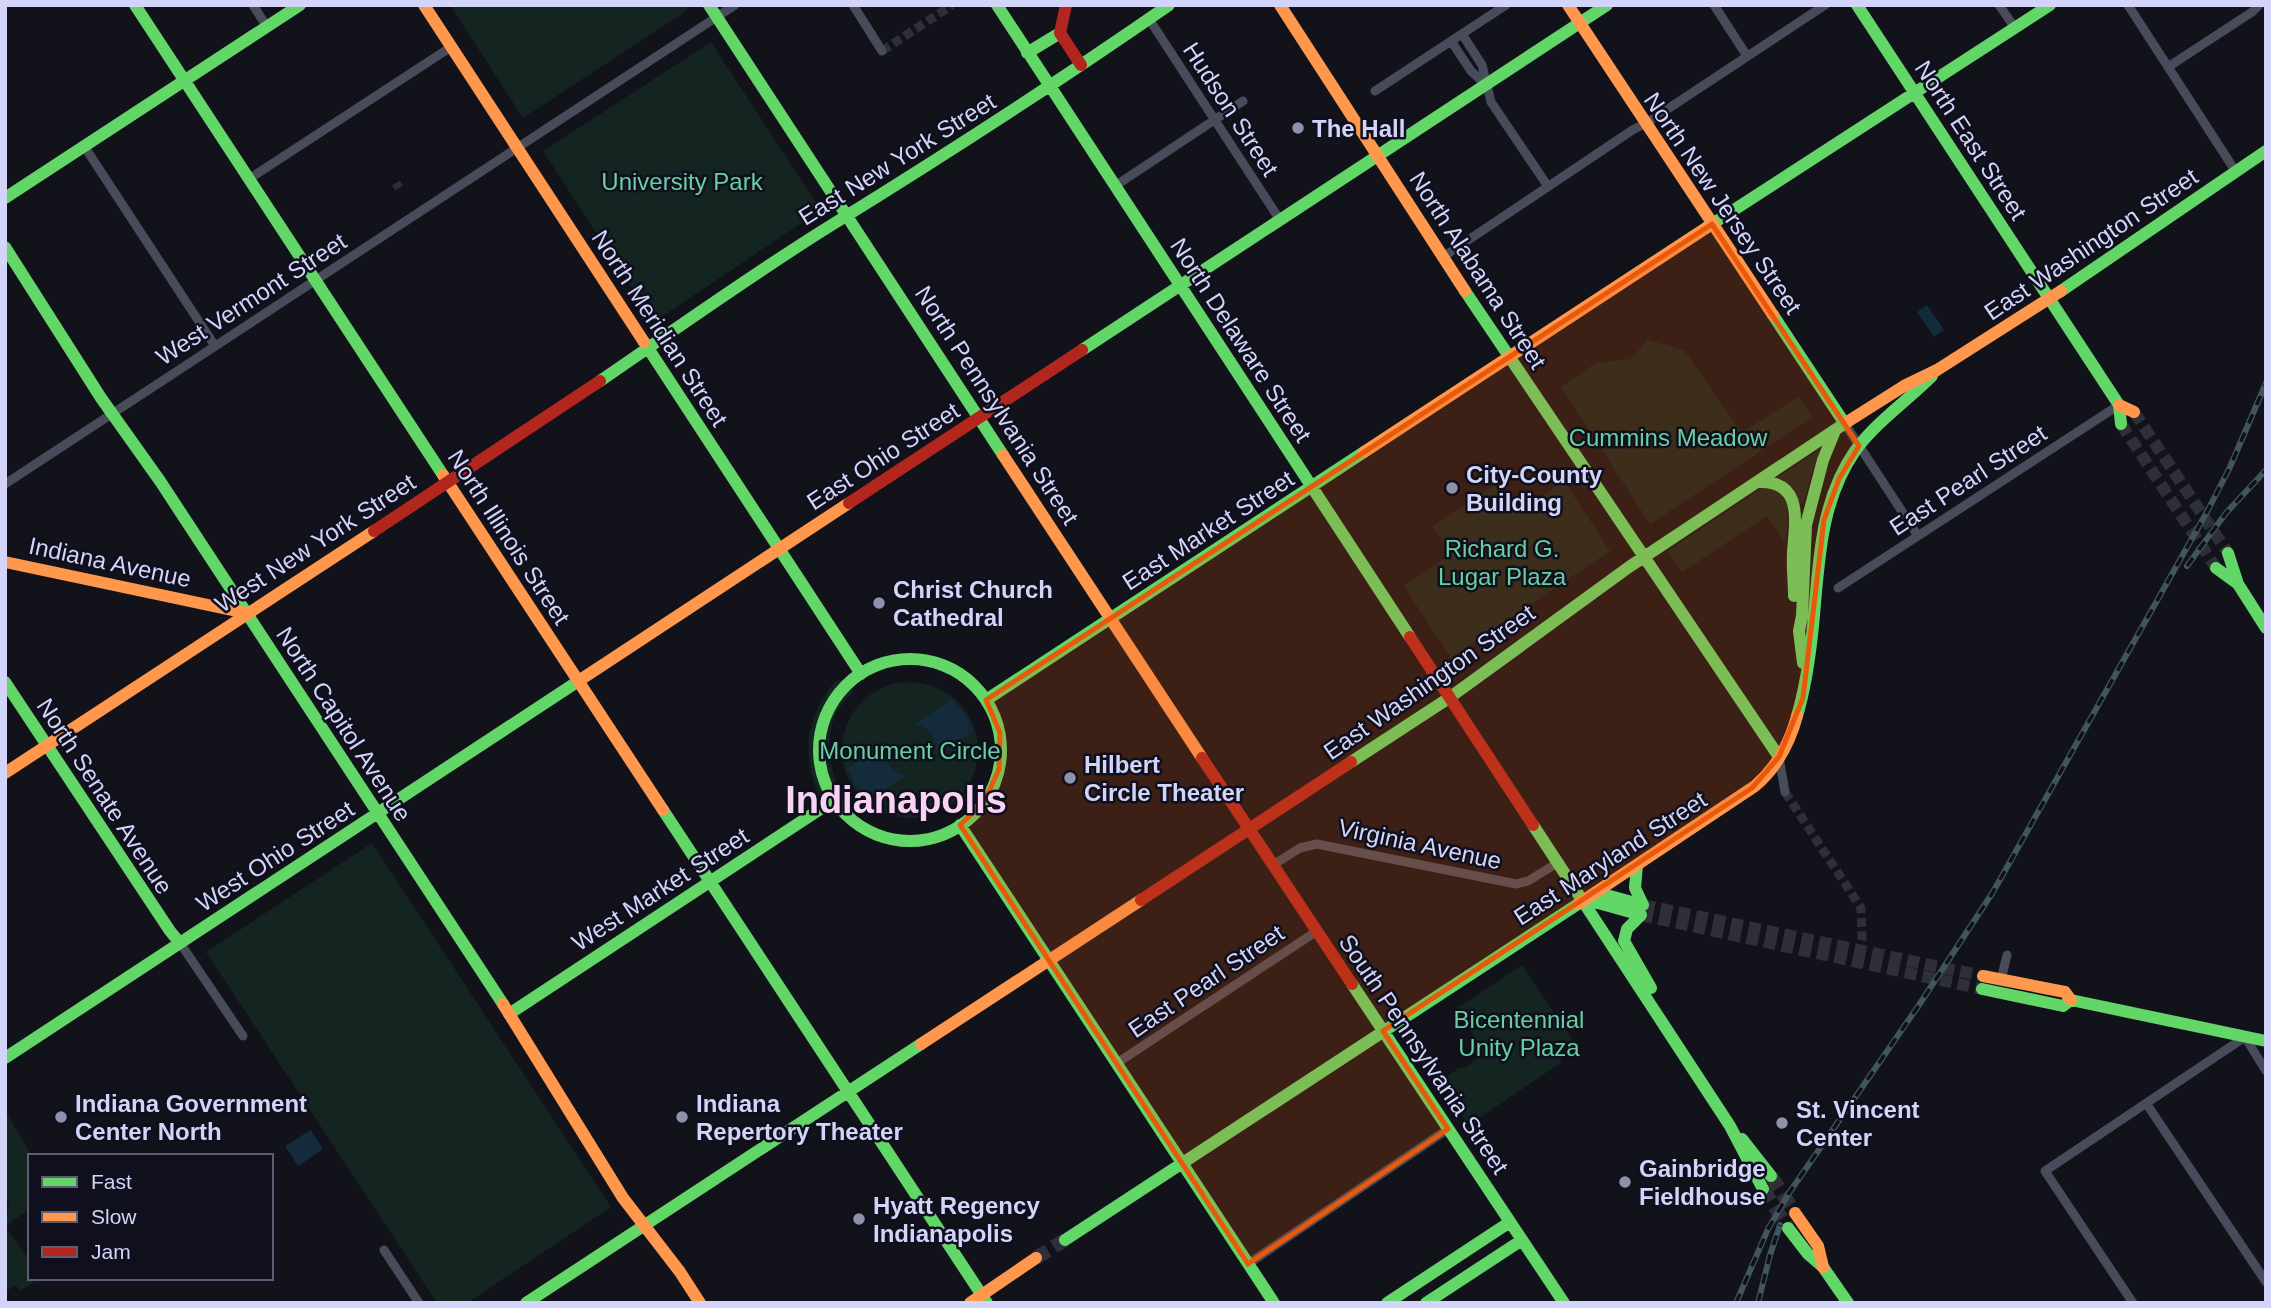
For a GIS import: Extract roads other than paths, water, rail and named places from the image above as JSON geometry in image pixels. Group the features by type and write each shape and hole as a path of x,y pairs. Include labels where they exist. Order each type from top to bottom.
{"main road":[{"name":"North Illinois Street","path":"135,5 985,1298"},
{"path":"5,198 300,5"},
{"name":"North Meridian Street","path":"424,5 861,674"},
{"name":"North Pennsylvania Street","path":"709,5 1249,829"},
{"name":"North Delaware Street","path":"997,5 1671,1035"},
{"path":"1066,5 1060,33 1081,65"},
{"name":"East New York Street","path":"647,348 1169,5"},
{"name":"North Alabama Street","path":"1280,5 1443,257 1779,757"},
{"name":"North New Jersey Street","path":"1567,5 1845,424"},
{"name":"East Ohio Street","path":"779,550 1607,5"},
{"name":"North East Street","path":"1857,5 2119,405"},
{"name":"East Market Street","path":"986,700 2050,5"},
{"path":"1027,53 1060,33"},
{"name":"East Washington Street","path":"526,1303 1449,698 1643,558 1857,414 1937,370 2266,151"},
{"name":"North Capitol Avenue","path":"5,247 509,1014 623,1198 700,1303"},
{"name":"West New York Street","path":"5,772 647,348"},
{"name":"East Washington Street","path":"1859,446 1937,370"},
{"path":"2119,405 2134,412"},
{"path":"2119,405 2121,424"},
{"path":"1805,689 1800,631 1806,525 1826,449 1833,433 1845,424"},
{"name":"East Maryland Street","path":"1065,1240 1738,799 1763,779 1791,734 1805,689 1824,520 1839,479 1859,446"},
{"path":"1758,482 1767,481 1781,488 1795,504 1795,616 1800,631"},
{"name":"West Ohio Street","path":"5,1058 779,550"},
{"path":"2228,553 2238,584 2266,628"},
{"name":"Indiana Avenue","path":"5,562 246,613"},
{"path":"2216,568 2238,584"},
{"path":"894,660 930,661 962,675 986,700 1000,733 999,769 984,802 960,825 927,839 891,839 859,825 834,800 821,769 821,732 837,696 861,674 894,660"},
{"name":"North Senate Avenue","path":"5,682 180,943"},
{"name":"West Market Street","path":"509,1014 834,800"},
{"path":"960,825 1274,1303"},
{"name":"South Pennsylvania Street","path":"1249,829 1564,1303"},
{"path":"1637,865 1635,890 1642,910"},
{"path":"1583,899 1610,896 1642,910"},
{"path":"1642,910 1629,927 1624,942 1648,982 1671,1035 1730,1126 1763,1189"},
{"path":"2071,1000 2063,1006 1983,983 2001,979 2065,992 2071,1000 2266,1041"},
{"path":"1730,1126 1771,1176"},
{"path":"1795,1213 1818,1246 1823,1267"},
{"path":"1387,1303 1510,1222"},
{"path":"1788,1227 1808,1254 1823,1267 1846,1302"},
{"path":"1426,1303 1522,1240"},
{"path":"970,1303 985,1298 1036,1258"}],"street":[{"path":"253,5 267,27"},
{"name":"West Vermont Street","path":"5,484 735,5"},
{"path":"853,5 883,51"},
{"path":"1375,91 1506,5"},
{"path":"1714,5 1747,56"},
{"path":"1443,257 1547,185 1825,5"},
{"path":"1999,5 2015,28"},
{"path":"2128,5 2236,172"},
{"path":"2168,68 2259,5"},
{"name":"Hudson Street","path":"1149,19 1280,220"},
{"path":"1462,34 1482,65 1491,102 1547,185"},
{"path":"1451,41 1471,71 1487,85"},
{"path":"249,179 451,47"},
{"path":"1115,186 1243,102"},
{"path":"85,146 215,346"},
{"name":"East Pearl Street","path":"1838,588 2119,405"},
{"path":"1845,424 1919,536"},
{"path":"1779,757 1785,792"},
{"name":"Virginia Avenue","path":"1273,865 1300,848 1317,844 1516,884 1528,881 1559,862"},
{"name":"East Pearl Street","path":"1117,1063 1317,931"},
{"name":"North Senate Avenue","path":"180,943 243,1036"},
{"path":"2001,979 2007,955"},
{"path":"2133,1303 2045,1171 2245,1037 2266,1071"},
{"path":"2146,1103 2266,1282"},
{"path":"1248,1264 1448,1129"},
{"path":"384,1250 419,1303"}],"water":[{"path":"682,172 689,175 692,182 689,189 682,192 675,189 672,182 675,175"},
{"path":"1927,305 1944,330 1934,337 1917,312"},
{"path":"952,699 965,714 973,731 936,756 936,745 932,736 925,728 915,724"},
{"path":"885,743 885,755 889,764 906,776 869,800 855,785 848,768"},
{"path":"311,1130 323,1149 298,1166 285,1146"}],"tunnel":[{"path":"882,51 952,5"},
{"path":"396,183 399,188"},
{"path":"2134,412 2228,553"},
{"path":"2121,424 2216,568"},
{"path":"1785,792 1861,908 1862,938 1857,963"},
{"path":"1643,905 1983,976"},
{"path":"1641,915 1982,989"},
{"path":"1771,1176 1795,1213"},
{"path":"1763,1189 1788,1228"},
{"path":"1036,1258 1065,1240"}],"railway":[{"path":"1736,1303 1768,1229 1789,1193 1919,1005 1993,892 2208,510 2230,467 2266,383"},
{"path":"2187,566 2226,513 2266,470"},
{"path":"1758,1303 1780,1225"}],"place":[{"name":"The Hall","path":"1298,128"},
{"name":"City-County Building","path":"1452,488"},
{"name":"Christ Church Cathedral","path":"879,603"},
{"name":"Hilbert Circle Theater","path":"1070,778"},
{"name":"Indiana Government Center North","path":"61,1117"},
{"name":"Indiana Repertory Theater","path":"682,1117"},
{"name":"St. Vincent Center","path":"1782,1123"},
{"name":"Gainbridge Fieldhouse","path":"1625,1182"},
{"name":"Hyatt Regency Indianapolis","path":"859,1219"}],"district":[{"name":"Indianapolis","path":"896,800"}],"park label":[{"name":"University Park","path":"682,181"},
{"name":"Cummins Meadow","path":"1668,437"},
{"name":"Richard G. Lugar Plaza","path":"1502,562"},
{"name":"Monument Circle","path":"910,750"},
{"name":"Bicentennial Unity Plaza","path":"1519,1033"}]}
